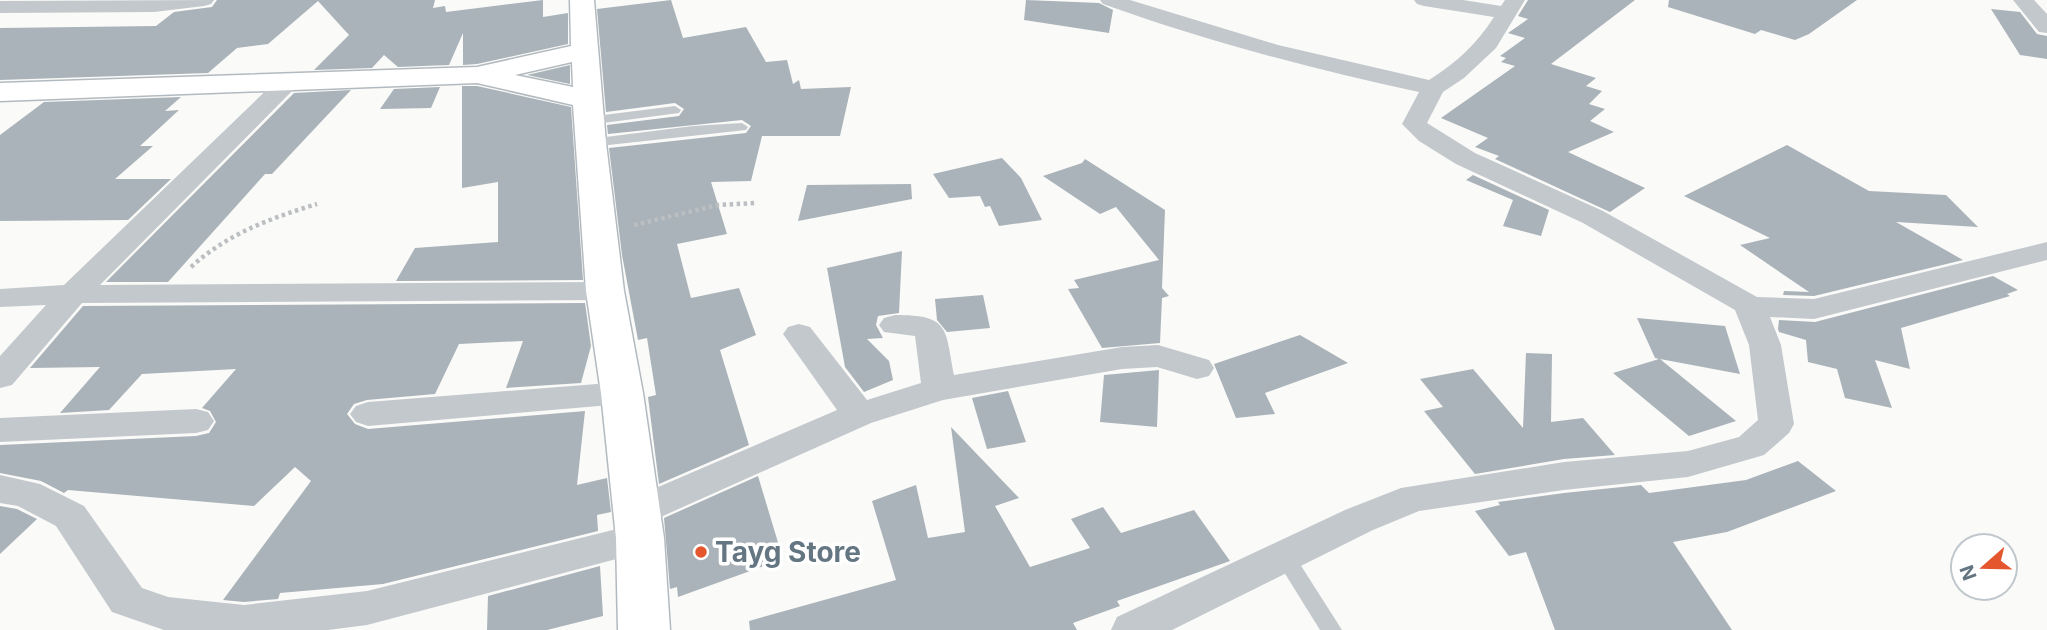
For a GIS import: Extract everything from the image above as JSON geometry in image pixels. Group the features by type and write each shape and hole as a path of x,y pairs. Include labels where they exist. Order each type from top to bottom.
{"street":[{"path":"0,7 155,6 204,0"},
{"path":"582,0 588,121 598,230 638,525 644,630"},
{"path":"1424,0 1511,7 1488,43 1456,73 1433,88 1414,124 1426,137 1573,207 1749,304 1779,309 1814,309 2047,251"},
{"path":"2023,0 2047,27"},
{"path":"1120,4 1168,2"},
{"path":"1120,4 1161,20 1247,45 1332,67 1433,88"},
{"path":"0,92 477,75 584,51"},
{"path":"477,75 588,121"},
{"path":"0,377 73,294 286,83"},
{"path":"0,298 73,294 605,291"},
{"path":"1132,630 1359,520 1413,498 1564,476 1688,464 1751,446 1776,424 1765,345 1749,304"},
{"path":"895,326 919,325 930,332 939,389"},
{"path":"799,334 859,415"},
{"path":"0,489 27,494 69,516 127,600 168,614 244,623 361,619 638,525 859,415 939,389 1122,358 1158,356 1197,368"},
{"path":"368,414 622,393"},
{"path":"0,430 196,421"}],"lane":[{"path":"588,121 675,110"},
{"path":"588,121 693,130 742,127"},
{"path":"1284,556 1331,630"}],"path":[{"path":"598,230 657,221 718,205 756,202"},
{"path":"164,293 209,248 276,217 317,204"}],"building":[{"path":"217,0 435,0 433,8 445,6 446,12 543,0 543,17 568,13 568,44 463,65 463,33 449,65 398,67 384,55 372,68 314,70 349,35 318,1 268,44 237,48 208,73 0,80 0,28 156,26 174,12 212,7"},
{"path":"671,0 683,38 746,27 766,62 787,60 793,84 799,80 801,89 851,87 840,136 762,136 751,181 711,182 727,234 677,244 691,298 739,288 756,335 720,350 749,445 659,484 648,397 656,395 647,338 638,340 622,255 609,148 746,133 751,126 742,120 608,134 607,125 679,116 684,109 675,103 606,112 597,9"},
{"path":"1026,0 1099,3 1113,10 1109,33 1024,20"},
{"path":"1528,0 1635,0 1551,64 1596,78 1586,86 1602,91 1589,104 1605,109 1590,121 1614,132 1568,152 1645,188 1610,212 1495,159 1499,156 1475,147 1488,138 1441,118 1515,66 1501,62 1506,58 1500,56 1525,38 1508,33 1528,19 1518,16"},
{"path":"1669,0 1857,0 1809,34 1795,40 1761,30 1755,34 1668,7"},
{"path":"1991,9 2020,12 2037,34 2047,36 2047,59 2020,55"},
{"path":"570,65 570,84 527,75"},
{"path":"462,86 477,86 571,107 583,280 396,281 415,248 498,242 498,182 462,188"},
{"path":"440,87 431,108 380,109 394,89"},
{"path":"351,90 272,174 265,174 168,282 106,282 294,93"},
{"path":"181,97 165,111 179,110 140,146 153,146 115,179 171,179 128,220 0,221 0,135 44,102"},
{"path":"1787,145 1869,191 1946,195 1978,227 1896,222 1963,260 1814,296 1783,295 1784,291 1809,292 1740,245 1770,238 1684,196"},
{"path":"1002,158 1021,178 1042,220 999,226 990,206 985,207 980,196 949,198 933,174"},
{"path":"1085,159 1165,210 1162,288 1169,296 1162,298 1160,343 1102,348 1068,289 1079,288 1074,280 1159,260 1116,207 1100,214 1043,176 1082,163"},
{"path":"1473,175 1549,210 1541,236 1503,226 1513,200 1466,180"},
{"path":"911,184 912,199 798,221 807,185"},
{"path":"902,251 899,313 878,316 876,325 883,338 867,339 889,361 893,380 864,392 845,367 827,268"},
{"path":"1993,276 2018,290 2007,294 2010,296 1901,328 1910,369 1875,360 1892,408 1845,398 1837,369 1808,362 1806,340 1779,332 1778,329 1779,320 1815,322"},
{"path":"983,295 990,328 947,332 937,320 935,299"},
{"path":"585,303 591,346 581,383 506,388 523,341 459,344 435,394 367,400 354,404 347,414 355,424 368,429 585,411 577,485 607,478 611,512 597,515 598,531 383,584 280,593 278,599 244,602 223,600 311,481 295,467 254,506 68,490 64,493 41,481 0,473 0,445 196,436 209,433 216,422 210,411 202,408 236,369 142,374 109,410 60,413 100,367 30,368 83,306"},
{"path":"1637,318 1725,326 1740,374 1660,359 1736,421 1689,436 1613,373 1659,359 1655,358"},
{"path":"1300,335 1348,363 1265,393 1275,414 1236,418 1214,364"},
{"path":"1526,353 1552,354 1551,422 1583,418 1615,455 1564,459 1475,474 1424,411 1443,407 1420,379 1473,369 1523,428"},
{"path":"1159,370 1157,427 1100,422 1104,375"},
{"path":"1008,391 1026,442 987,449 972,398"},
{"path":"951,427 1019,498 995,506 1030,567 1090,548 1071,519 1103,507 1121,533 1194,510 1230,561 1117,601 1120,606 1073,623 1077,630 750,630 749,621 896,580 872,501 916,485 928,538 965,532"},
{"path":"1798,461 1836,491 1727,532 1673,542 1732,630 1555,630 1526,552 1509,556 1475,511 1500,505 1498,502 1564,493 1641,485 1649,493 1746,480"},
{"path":"758,476 783,559 678,597 677,587 670,589 664,518"},
{"path":"0,506 17,509 37,519 0,554"},
{"path":"600,566 603,616 547,630 487,630 488,596"}],"place":[{"name":"Tayg Store","path":"701,552"}]}
